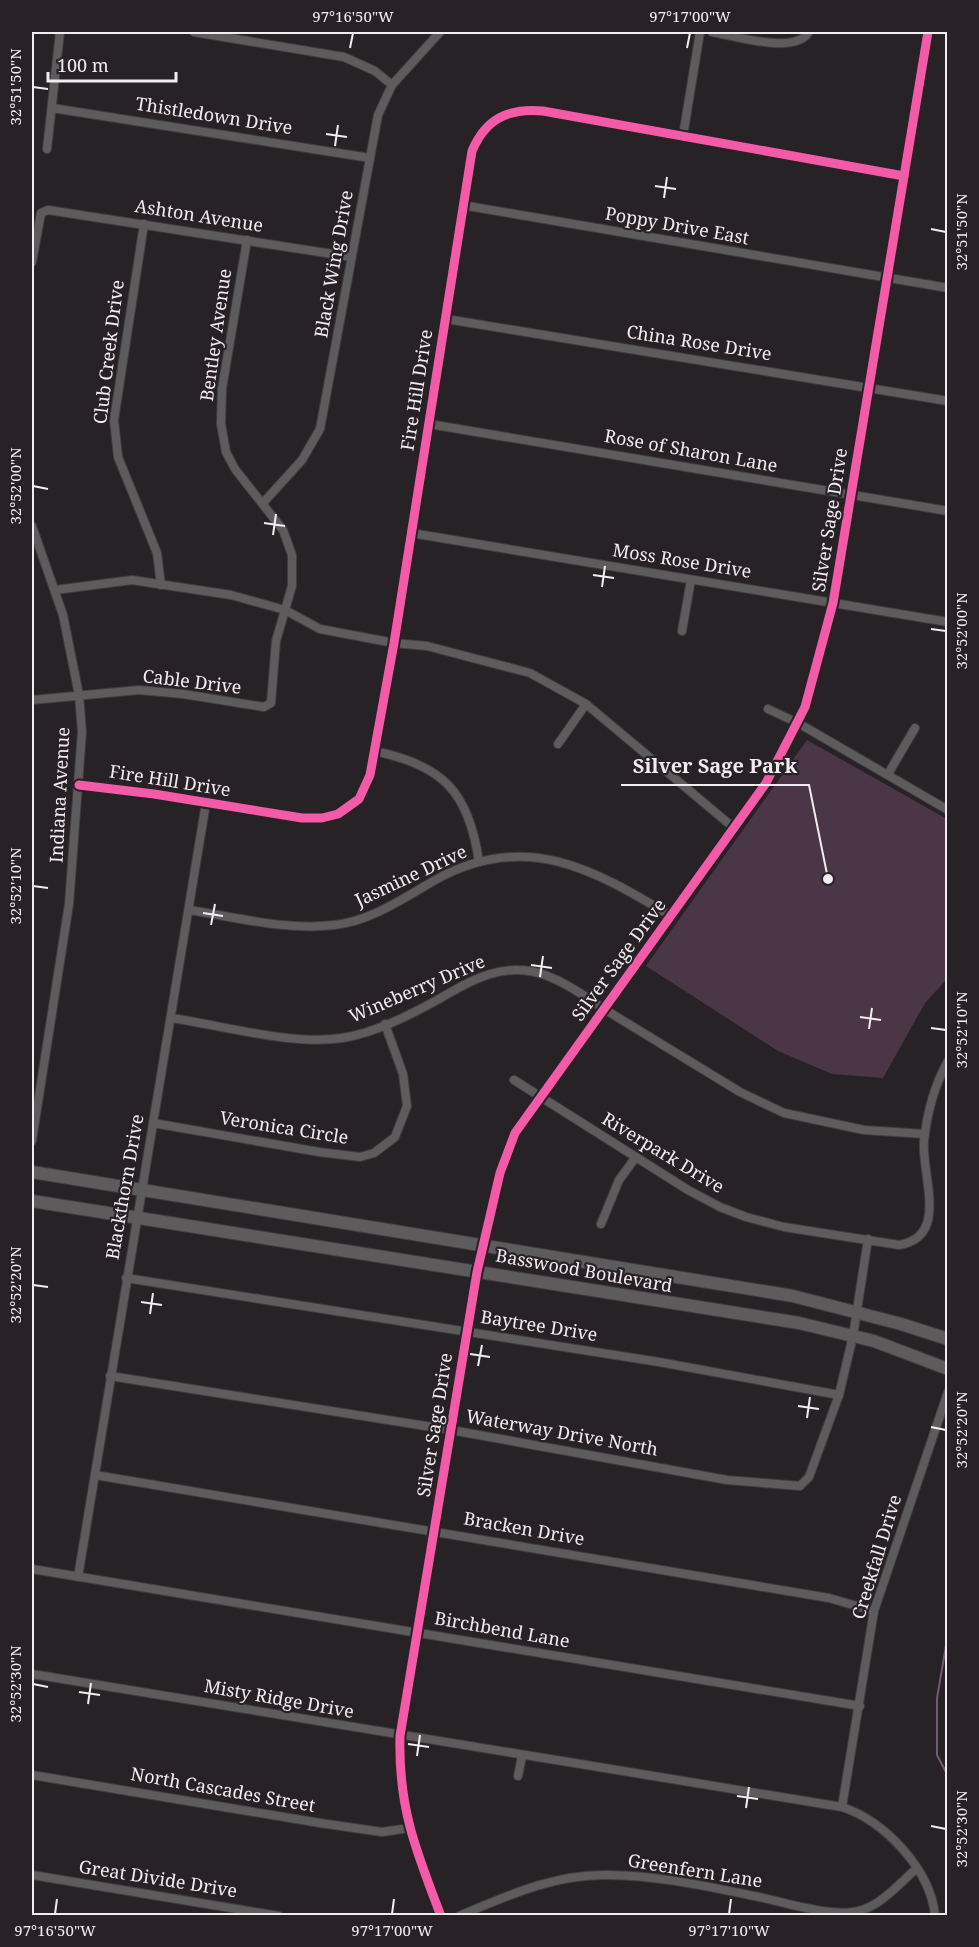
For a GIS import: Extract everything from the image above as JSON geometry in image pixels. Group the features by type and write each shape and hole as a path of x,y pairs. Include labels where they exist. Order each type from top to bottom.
{"main road":[{"name":"Basswood Boulevard","path":"32,1172 793,1296 856,1311 948,1340"},
{"name":"Basswood Boulevard","path":"32,1201 799,1323 853,1336 948,1369"}],"street":[{"path":"47,149 60,32"},
{"path":"194,32 344,57 375,71 392,85"},
{"name":"Black Wing Drive","path":"263,502 302,460 320,429 378,115 392,85 440,32"},
{"path":"683,136 700,32"},
{"path":"712,32 783,44 803,39 809,32"},
{"name":"Silver Sage Drive","path":"441,1916 410,1828 401,1794 400,1736 477,1272 500,1173 515,1133 540,1096 766,783 798,723 813,684 833,603 928,32"},
{"name":"Thistledown Drive","path":"52,108 370,158"},
{"name":"Fire Hill Drive","path":"79,785 142,792 302,818 322,818 339,814 359,799 374,751 394,643 472,151 478,138 505,114 515,110 543,111 904,176"},
{"name":"Poppy Drive East","path":"462,205 948,288"},
{"name":"Ashton Avenue","path":"32,262 41,213 48,210 352,257"},
{"name":"Club Creek Drive","path":"144,224 114,420 118,457 157,553 161,585"},
{"name":"Bentley Avenue","path":"247,240 222,389 221,424 226,452 235,469 263,502 282,530 292,555 292,586 280,627"},
{"name":"China Rose Drive","path":"446,319 948,401"},
{"name":"Rose of Sharon Lane","path":"429,424 948,511"},
{"name":"Indiana Avenue","path":"32,526 63,615 79,695 82,732 69,904 32,1141"},
{"name":"Moss Rose Drive","path":"411,533 948,622"},
{"path":"55,590 124,580 231,595 285,610 321,629 394,643 426,646 507,664 550,682 586,704 734,828"},
{"path":"682,631 691,580"},
{"name":"Cable Drive","path":"32,700 139,690 183,694 264,707 269,705 273,698 273,671 280,627"},
{"path":"558,744 586,704"},
{"path":"768,709 798,723 948,810"},
{"path":"888,774 915,728"},
{"path":"374,751 415,762 443,778 454,789 472,826 479,862"},
{"name":"Blackthorn Drive","path":"78,1577 206,803"},
{"name":"Jasmine Drive","path":"189,910 276,923 333,925 372,915 448,873 479,862 520,858 559,861 584,868 622,886 671,916"},
{"name":"Wineberry Drive","path":"171,1018 305,1039 341,1038 385,1024 484,974 517,970 545,975 570,986 740,1092 784,1113 864,1130 925,1134"},
{"name":"Veronica Circle","path":"153,1123 319,1152 360,1156 375,1153 395,1137 407,1106 403,1074 385,1024"},
{"path":"925,1134 932,1098 948,1061"},
{"name":"Riverpark Drive","path":"514,1080 688,1190 746,1217 784,1227 899,1245 916,1240 925,1229 930,1210 925,1134"},
{"path":"601,1224 619,1180 636,1157"},
{"path":"839,1395 853,1336 868,1239"},
{"name":"Baytree Drive","path":"126,1278 467,1332 839,1395"},
{"name":"Waterway Drive North","path":"110,1376 451,1430 727,1480 796,1486 805,1482 809,1477 839,1395"},
{"name":"Creekfall Drive","path":"842,1807 874,1611 948,1392"},
{"name":"Bracken Drive","path":"95,1475 829,1598 874,1611"},
{"name":"Birchbend Lane","path":"32,1569 860,1706"},
{"name":"Misty Ridge Drive","path":"32,1674 842,1807 859,1812 883,1830 916,1869 934,1906 934,1916"},
{"path":"518,1776 522,1756"},
{"name":"North Cascades Street","path":"32,1775 330,1825 382,1832 410,1828"},
{"name":"Greenfern Lane","path":"459,1916 534,1885 580,1876 605,1875 635,1876 810,1908 854,1912 870,1907 916,1869"},
{"name":"Great Divide Drive","path":"32,1875 279,1916"}],"shaded area":[{"path":"807,740 947,819 947,979 925,1003 883,1078 832,1074 778,1051 646,966"}],"waterway":[{"path":"948,1634 937,1698 937,1755 948,1776"}],"cycle path":[{"path":"441,1916 410,1828 402,1785 400,1736 477,1272 500,1173 515,1133 766,783 805,707 833,603 928,32"},
{"path":"79,785 154,794 302,818 322,818 338,814 359,799 370,775 394,643 472,151 484,130 492,123 520,111 543,111 904,176"}],"place":[{"name":"Silver Sage Park","path":"828,879"}]}
